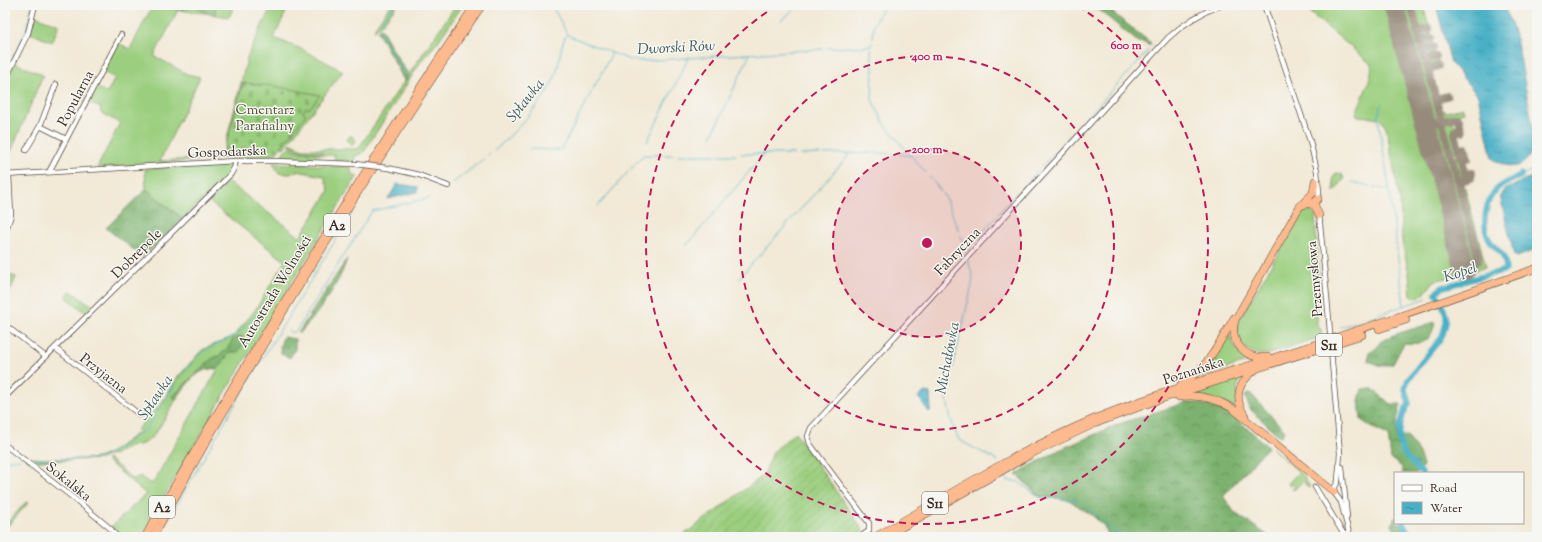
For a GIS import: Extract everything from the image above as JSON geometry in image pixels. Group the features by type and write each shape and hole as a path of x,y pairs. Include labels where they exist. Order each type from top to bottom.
{"highway":[{"name":"Autostrada Wolności","path":"145,537 218,410 314,251 402,114 475,5"},
{"name":"Autostrada Wolności","path":"153,537 199,454 312,265 376,163 482,5"},
{"path":"1155,398 1186,381 1201,370 1212,356 1298,211 1309,200 1314,192 1315,181"},
{"path":"1309,200 1315,202 1318,199"},
{"path":"1309,200 1315,206 1319,215"},
{"name":"Poznańska","path":"1451,302 1537,268"},
{"name":"Poznańska","path":"885,537 1042,449 1094,424 1155,398 1264,366 1537,273"},
{"name":"Poznańska","path":"875,537 1034,447 1093,419 1286,354 1437,307"},
{"path":"1240,310 1235,320 1233,329 1236,341 1241,350 1250,355 1260,357 1286,354"},
{"path":"1248,420 1240,406 1238,398 1239,390 1247,378 1264,366"},
{"path":"1155,398 1184,396 1208,398 1229,406 1334,490"}],"street":[{"path":"5,80 28,33 35,5"},
{"name":"Fabryczna","path":"860,537 869,531 869,523 810,444 808,436 811,428 1168,38 1192,19 1206,11 1222,5"},
{"name":"Przemysłowa","path":"1264,5 1306,127 1315,166 1319,192 1319,215 1343,487 1345,490 1344,494"},
{"name":"Popularna","path":"49,172 121,35"},
{"path":"26,150 40,126 56,84"},
{"path":"5,104 7,125 5,131"},
{"path":"40,126 66,139"},
{"name":"Gospodarska","path":"7,175 273,160 355,164 388,168 419,175 448,186"},
{"name":"Dobrepole","path":"5,397 7,391 46,357 232,174 235,166 234,161"},
{"name":"Przemysłowa","path":"1315,166 1316,193 1318,199"},
{"path":"5,233 11,215 7,175"},
{"path":"5,325 46,357"},
{"name":"Przyjazna","path":"55,348 140,415"},
{"name":"Sokalska","path":"5,445 82,505 111,529 117,537"},
{"name":"Przemysłowa","path":"1340,453 1340,465 1334,490 1342,505 1350,536"},
{"path":"1315,487 1343,533 1350,536"},
{"path":"1334,490 1343,487"},
{"path":"1334,490 1341,496 1344,494 1350,536"}],"green space":[{"path":"153,5 170,5 169,6 178,10 154,56 187,74 200,77 160,161 220,157 217,159 99,168 98,166 120,123 100,112 101,108 88,102 96,87 107,93 115,78 103,72 118,43 130,49"},
{"path":"170,5 194,5 178,10 171,8"},
{"path":"194,5 211,14 178,10"},
{"path":"194,5 218,5 215,9 216,15 207,13"},
{"path":"218,5 235,5 229,17 216,15 215,9"},
{"path":"272,5 289,5 274,38 301,49 343,71 284,148 281,147 305,114 303,112 306,107 309,109 320,95 243,83 222,158 248,55"},
{"path":"391,5 397,5 381,25 374,30 378,22"},
{"path":"456,5 463,5 437,43 422,60 363,153 355,156 354,162 334,161 335,155 316,155 314,160 281,158 284,151 290,147 301,152 323,153 302,151 290,145 290,143 303,149 358,149"},
{"path":"1093,5 1103,5 1151,43 1149,46 1146,43 1138,42"},
{"path":"1301,5 1390,5 1461,274 1434,281 1423,295 1415,298 1411,296 1409,273 1402,241 1400,201 1386,127 1380,118 1358,116 1356,114 1369,82 1371,64"},
{"path":"1399,5 1409,5 1439,117 1438,119 1432,121 1429,119"},
{"path":"1413,5 1423,5 1429,27 1419,29"},
{"path":"35,16 59,25 52,42 30,33"},
{"path":"381,28 409,75 405,82 377,30"},
{"path":"1429,30 1431,37 1422,38 1421,32"},
{"path":"1432,40 1434,46 1424,47 1423,42"},
{"path":"1434,49 1436,55 1427,57 1426,51"},
{"path":"1437,58 1438,64 1429,66 1428,60"},
{"path":"15,63 43,75 5,166 5,135 8,124 5,84"},
{"name":"Cmentarz Parafialny","path":"243,83 274,86 320,95 309,109 306,107 303,112 306,114 275,155 263,155 263,157 247,158 238,156 238,158 222,158"},
{"path":"1463,108 1464,112 1443,116 1442,111 1445,110 1446,112"},
{"path":"1452,119 1455,127 1452,128 1457,147 1455,147 1456,153 1454,154 1452,153 1444,123"},
{"path":"1433,124 1441,124 1476,257 1474,262 1470,263 1467,261 1431,127"},
{"path":"351,135 356,140 352,146 346,140"},
{"path":"1457,156 1459,162 1461,162 1464,176 1461,169 1462,176 1458,176 1453,158"},
{"path":"230,163 230,172 226,177 183,219 146,189 145,169"},
{"path":"273,163 351,167 351,173 357,177 247,356 141,537 119,537 111,527 146,494 106,460 109,459 131,478 134,479 140,476 149,483 153,483 218,369 206,369 196,375 187,384 156,433 145,443 101,459 41,461 32,463 24,457 85,459 105,455 139,432 137,430 156,408 158,409 177,378 202,350 234,336 256,309 285,261 208,201 228,182 300,237 329,191 324,176 297,171 290,174 279,173"},
{"path":"1336,173 1342,174 1344,179 1334,192 1333,178"},
{"path":"1464,184 1486,267 1469,272 1471,266 1481,263 1461,186"},
{"path":"146,189 183,219 143,257 106,228"},
{"path":"1308,209 1315,215 1318,277 1316,280 1317,324 1321,329 1321,337 1269,354 1256,353 1238,342 1237,323 1303,212"},
{"path":"347,259 339,279 321,308 300,333 298,333"},
{"path":"5,273 16,277 9,294 5,291"},
{"path":"70,291 93,306 86,313 66,297"},
{"path":"1435,322 1431,334 1425,341 1421,343 1404,343 1393,364 1382,366 1368,361 1369,352 1377,348 1380,342 1396,334"},
{"path":"1229,333 1236,349 1249,359 1249,361 1192,380 1210,364"},
{"path":"242,336 244,339 243,344 238,352 230,352 218,369 205,370 199,373 188,383 176,400 173,396 210,360 220,355 228,348 233,339"},
{"path":"283,337 295,339 295,349 290,358 281,353 280,346"},
{"path":"1241,377 1237,388 1236,408 1191,393"},
{"path":"1362,389 1373,389 1390,404 1401,404 1397,419 1397,437 1407,436 1418,451 1423,465 1420,472 1402,472 1402,467 1391,459 1388,435 1361,420 1359,400"},
{"path":"1250,393 1285,431 1280,437 1250,409 1245,396"},
{"path":"1184,403 1201,403 1222,410 1246,427 1268,447 1223,496 1235,513 1270,537 1109,537 1104,526 1092,515 1069,500 1039,496 1016,474 1059,450 1119,424"},
{"path":"795,432 863,530 861,534 856,537 681,537 764,475 773,452"},
{"path":"1272,448 1303,475 1310,487 1308,488 1303,481 1294,490 1292,489 1295,486 1293,484 1290,487 1288,483 1299,472"},
{"path":"26,502 28,503 5,529 5,520 8,522"},
{"path":"1394,520 1394,524 1402,524 1409,537 1398,537 1392,525"}],"water":[{"path":"1436,5 1503,5 1512,26 1518,47 1532,126 1533,141 1531,151 1529,156 1522,164 1517,166 1506,165 1492,158 1478,96 1451,63"},
{"path":"1537,174 1537,249 1517,257 1514,255 1500,196 1503,191"},
{"path":"397,184 418,187 417,192 388,199"},
{"path":"925,392 930,393 931,410 929,412 918,397"}],"waterway":[{"path":"5,75 26,31 32,5"},
{"path":"380,23 395,5"},
{"name":"Dworski Rów","path":"552,5 567,34 630,60 642,61 823,49"},
{"path":"781,20 800,5"},
{"name":"Michałówka","path":"873,38 874,24 885,5"},
{"path":"379,29 406,77"},
{"name":"Spławka","path":"494,151 526,118 548,90 556,75 562,45 567,34"},
{"name":"Michałówka","path":"872,43 872,100 884,123 905,149"},
{"name":"Dworski Rów","path":"828,48 871,46"},
{"path":"1057,150 1149,50"},
{"path":"1537,52 1532,64 1532,74 1537,96"},
{"path":"530,149 561,150 612,53"},
{"path":"711,137 750,54"},
{"path":"647,142 689,57"},
{"path":"1381,104 1378,117 1390,194 1404,306"},
{"path":"739,278 851,153"},
{"path":"824,154 872,153"},
{"path":"875,153 895,154"},
{"name":"Michałówka","path":"909,153 926,173"},
{"path":"966,252 1004,207 1054,153"},
{"name":"Spławka","path":"453,183 490,154"},
{"path":"741,154 794,154"},
{"path":"686,246 764,154"},
{"path":"800,155 820,154"},
{"path":"899,154 910,156"},
{"path":"598,206 643,155 673,155"},
{"path":"678,155 736,155"},
{"path":"1521,176 1537,166"},
{"name":"Kopel","path":"1421,472 1403,452 1400,440 1400,427 1406,408 1409,404 1405,389 1408,379 1442,337 1446,323 1446,315 1436,292 1443,287 1506,270 1504,258 1492,244 1485,227 1487,206 1493,194 1499,187 1521,176 1521,174"},
{"name":"Michałówka","path":"930,177 945,197 959,231"},
{"path":"1352,182 1389,190"},
{"name":"Spławka","path":"288,331 291,333 296,331 372,211 429,198"},
{"path":"158,537 245,387 352,213"},
{"name":"Michałówka","path":"961,236 964,246"},
{"name":"Michałówka","path":"968,260 973,277 972,285 947,392 948,405 952,423 959,440 998,461"},
{"path":"1341,327 1427,298"},
{"name":"Spławka","path":"27,459 100,459 109,454 146,429 175,384 199,354 238,334 257,314 261,315"},
{"name":"Spławka","path":"5,461 20,459"},
{"name":"Michałówka","path":"1005,475 1008,481 1017,481 1041,498 1076,500 1093,512 1113,531 1131,537"},
{"name":"Kopel","path":"1404,524 1411,537"}],"taxiway":[{"path":"1411,5 1478,257 1477,261 1467,265 1463,262"},
{"path":"1418,32 1429,29"},
{"path":"1420,41 1431,38"},
{"path":"1423,50 1433,47"},
{"path":"1425,59 1436,57"},
{"path":"1428,69 1438,66"},
{"path":"1436,99 1447,96"},
{"path":"1426,124 1456,117 1459,119 1462,131"},
{"path":"1460,127 1455,133 1467,179"},
{"path":"1465,147 1468,158"},
{"path":"1464,180 1471,178 1472,172"}],"runway":[{"path":"1394,5 1465,268"}]}
